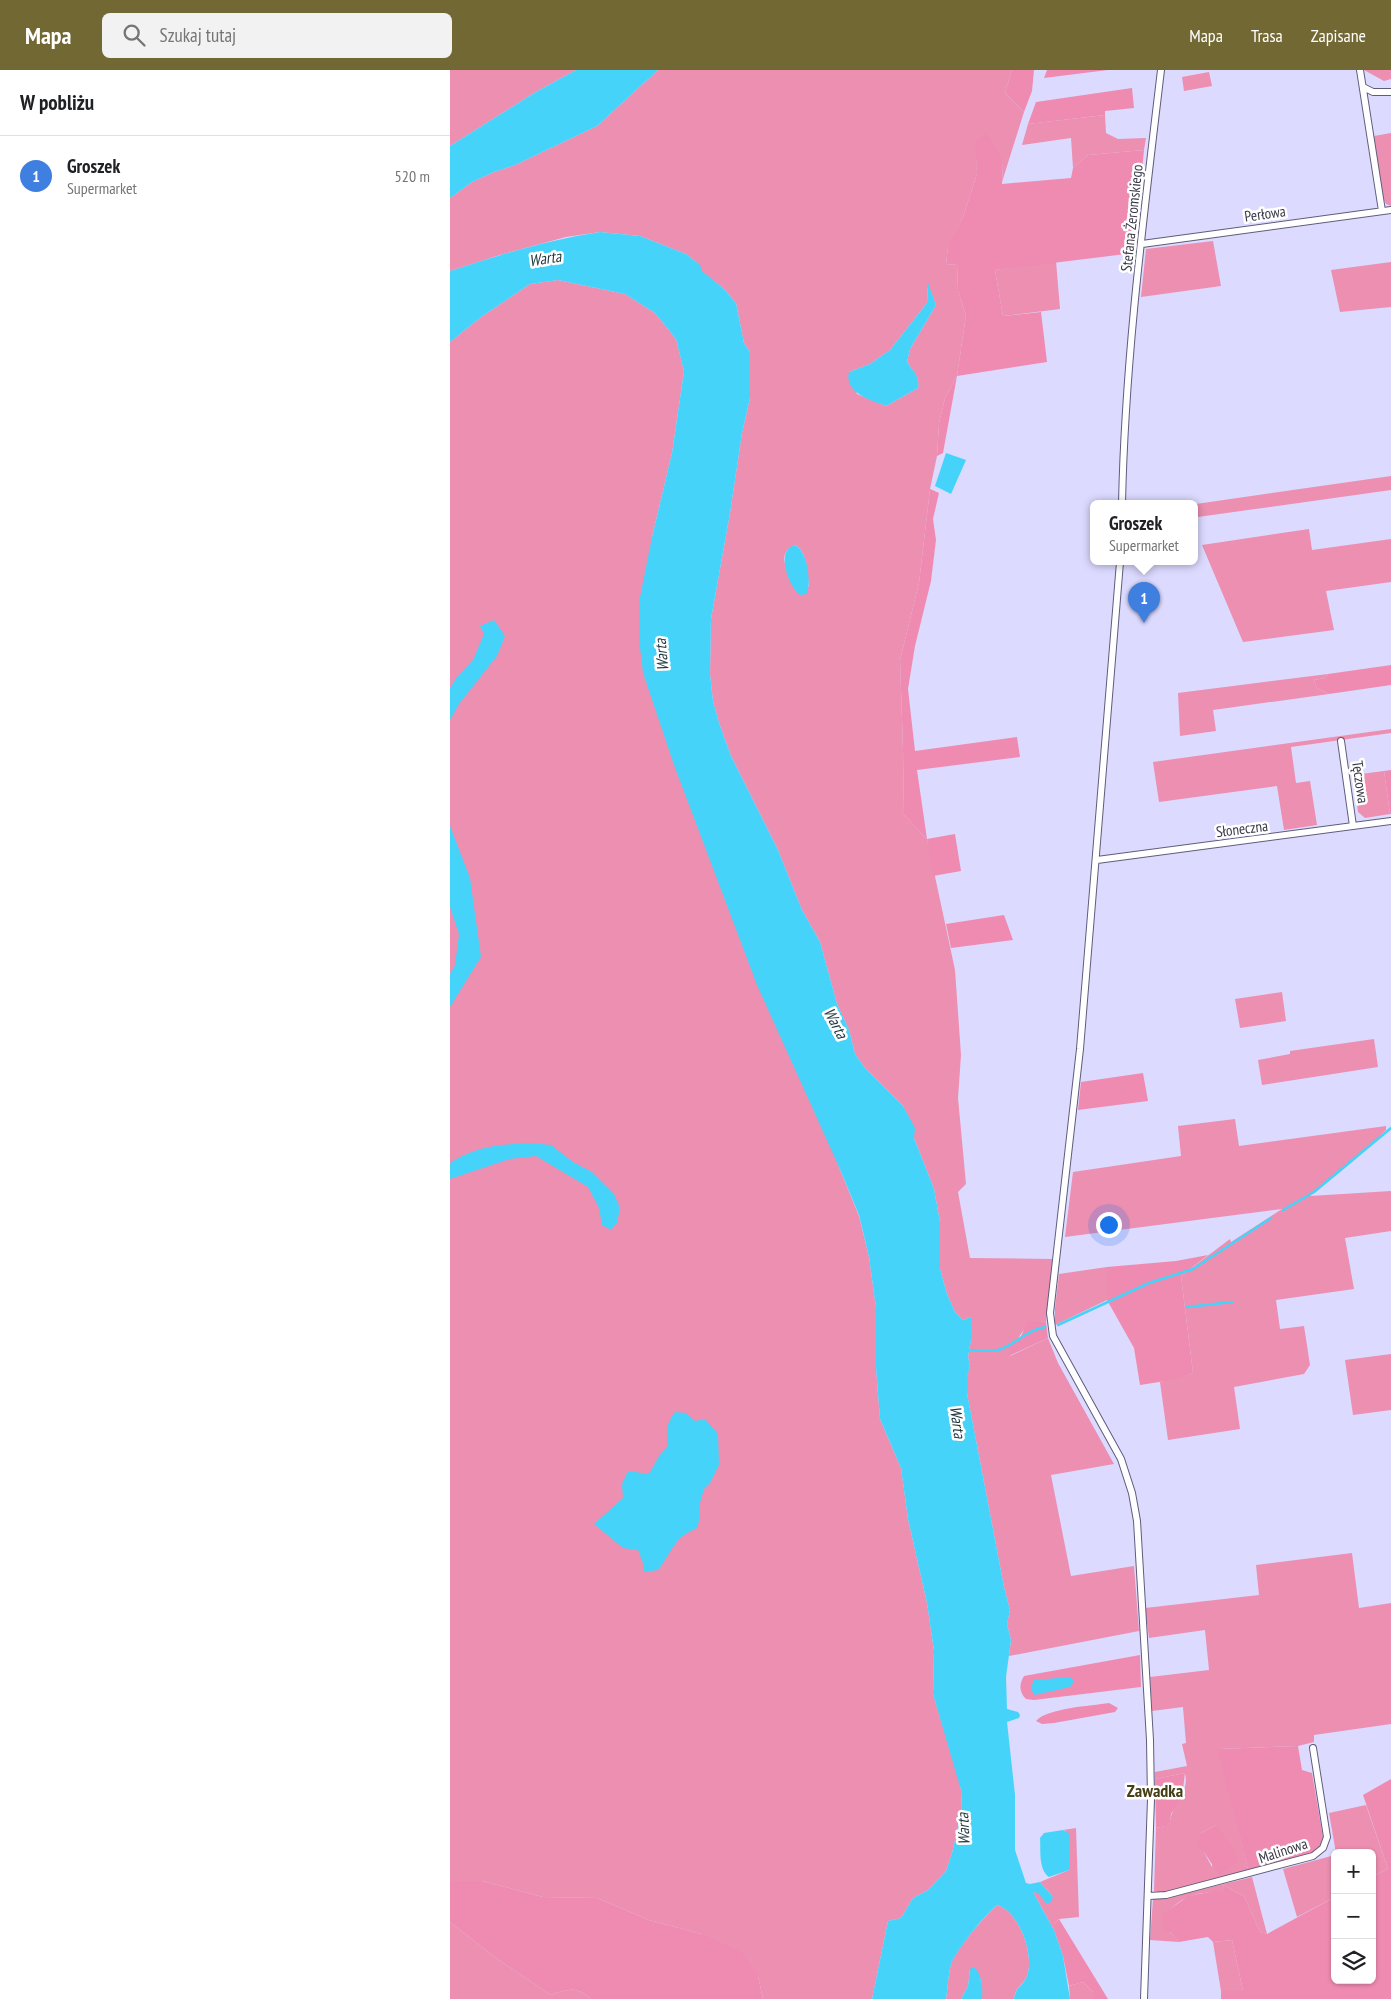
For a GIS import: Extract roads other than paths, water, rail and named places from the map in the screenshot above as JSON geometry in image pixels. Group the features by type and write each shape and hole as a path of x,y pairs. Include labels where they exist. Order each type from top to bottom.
{"street":[{"name":"Stefana Żeromskiego","path":"1122,500 1124,426 1129,369 1161,70"},
{"path":"1360,72 1382,211"},
{"path":"1363,87 1373,92 1391,92"},
{"name":"Perłowa","path":"1142,244 1391,210"},
{"path":"1120,565 1078,1080 1050,1313 1053,1336 1122,1459 1137,1521 1150,1740 1151,1816 1144,1999"},
{"name":"Tęczowa","path":"1341,741 1353,826"},
{"name":"Słoneczna","path":"1097,860 1391,821"},
{"name":"Malinowa","path":"1149,1896 1166,1895 1249,1875 1313,1856 1323,1848 1327,1838 1313,1748"}],"water":[{"path":"576,70 658,70 597,126 515,165 472,182 450,198 450,146 534,93"},
{"name":"Warta","path":"600,232 640,236 686,254 700,265 702,271 723,288 736,303 744,343 750,352 750,398 742,433 711,619 710,674 713,701 731,756 778,850 802,910 820,942 837,1004 849,1030 855,1054 865,1068 903,1106 915,1128 914,1138 934,1189 940,1222 940,1269 947,1294 955,1312 963,1320 971,1317 971,1340 968,1357 970,1366 967,1377 967,1393 1010,1610 1007,1624 1011,1640 1006,1677 1007,1709 1018,1712 1020,1715 1019,1718 1007,1722 1015,1795 1015,1850 1026,1883 1040,1882 1053,1897 1050,1903 1046,1903 1038,1893 1033,1892 1054,1930 1063,1956 1070,1999 1014,1999 1017,1989 1027,1976 1029,1957 1027,1946 1018,1925 1005,1909 997,1905 971,1933 954,1958 950,1968 946,1999 872,1999 888,1921 901,1918 913,1898 928,1890 946,1871 962,1810 961,1790 933,1694 934,1651 927,1603 908,1519 901,1468 880,1419 876,1368 876,1308 869,1257 859,1215 757,985 674,765 643,673 639,639 639,602 672,453 684,371 676,339 655,313 625,294 558,280 530,284 481,317 450,342 450,271 524,248"},
{"path":"928,283 936,305 910,349 907,362 917,377 918,388 886,406 860,395 850,385 848,379 849,372 870,364 890,350 927,303"},
{"path":"946,453 966,460 951,494 935,486"},
{"path":"796,545 800,549 808,568 809,582 807,594 800,595 788,577 785,560 786,553 789,548"},
{"path":"494,620 505,636 497,656 459,704 450,720 450,688 457,677 473,660 484,634 480,626"},
{"path":"450,826 470,878 481,957 450,1007 450,974 455,965 459,934 450,907"},
{"path":"529,1143 551,1145 573,1162 592,1172 614,1194 620,1208 617,1223 611,1230 602,1225 599,1208 588,1187 536,1156 510,1159 450,1179 450,1163 460,1157 498,1146"},
{"path":"675,1412 686,1413 695,1421 705,1419 718,1434 719,1465 710,1483 704,1489 697,1528 678,1541 658,1570 644,1572 638,1550 623,1548 594,1524 623,1498 622,1484 628,1471 649,1474 659,1456 668,1446 667,1428"},
{"path":"1071,1677 1074,1682 1070,1687 1035,1695 1033,1693 1032,1686 1034,1680"},
{"path":"1063,1830 1069,1833 1069,1870 1049,1877 1043,1869 1040,1854 1040,1838 1044,1833"},
{"path":"974,1967 977,1970 982,1986 982,1999 961,1999 968,1986 970,1969"}],"waterway":[{"path":"1283,1210 1314,1192 1391,1128"},
{"path":"1058,1325 1149,1283 1193,1269 1271,1218"},
{"path":"1187,1307 1232,1302"},
{"path":"969,1350 998,1350 1032,1331 1045,1327"}],"place":[{"name":"Groszek","path":"1144,623"}],"district":[{"name":"Zawadka","path":"1155,1791"}]}
